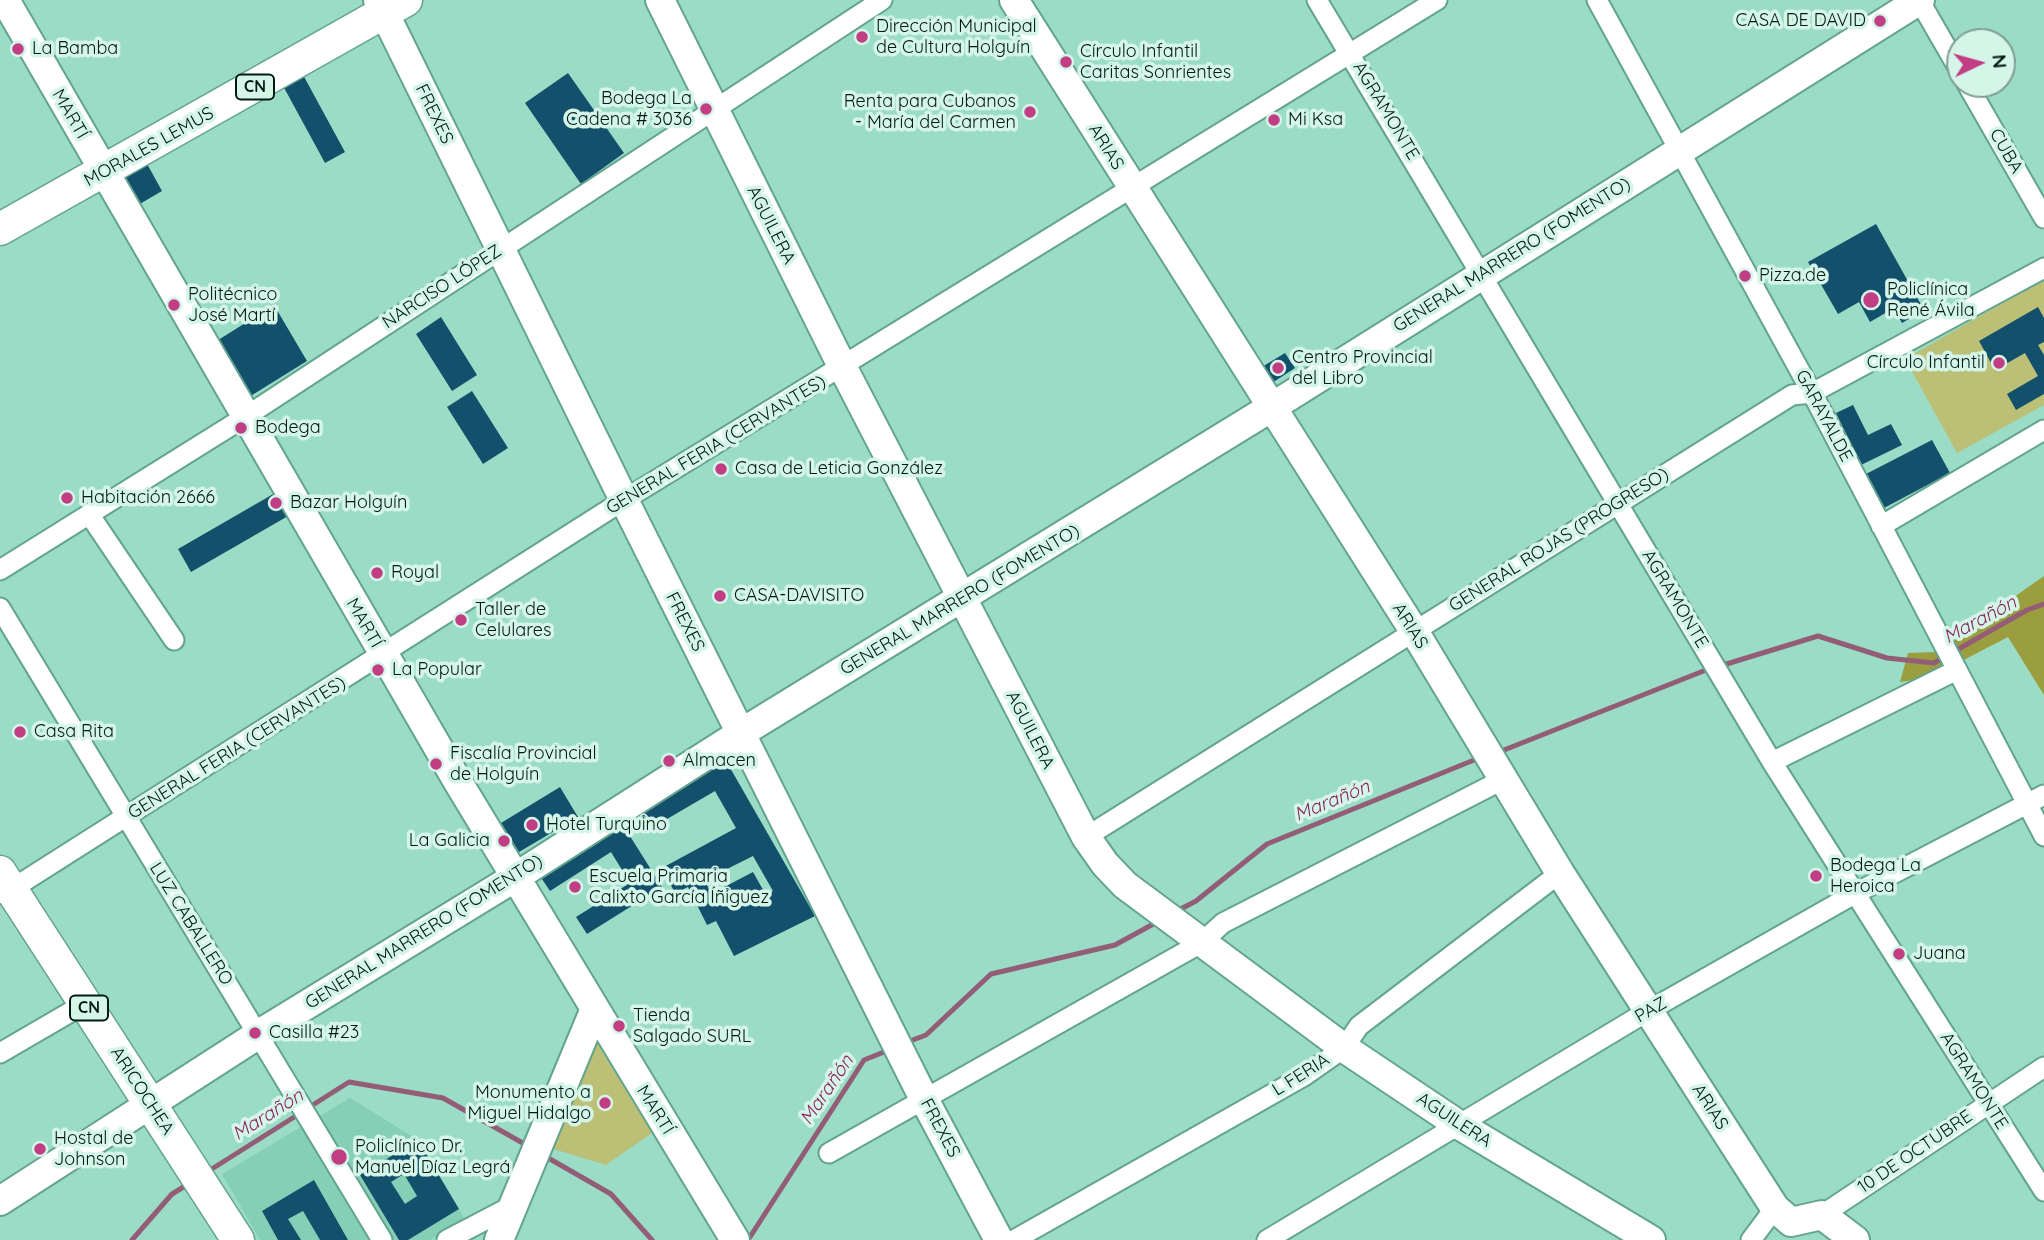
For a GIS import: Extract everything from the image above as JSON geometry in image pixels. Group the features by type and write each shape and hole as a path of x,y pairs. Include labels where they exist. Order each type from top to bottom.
{"main road":[{"name":"MORALES LEMUS","path":"0,229 103,173 389,4"},
{"name":"ARICOCHEA","path":"4,886 86,1003 238,1240"}],"street":[{"name":"MARTÍ","path":"2,0 514,878 731,1234"},
{"name":"AGUILERA","path":"660,0 843,368 1086,837 1125,885 1344,1048 1459,1125 1651,1240"},
{"name":"NARCISO LÓPEZ","path":"0,570 245,416 882,0"},
{"name":"ARIAS","path":"1014,0 1414,631 1560,873 1774,1208"},
{"name":"AGRAMONTE","path":"1317,0 1483,273 1772,762 2044,1191"},
{"name":"GENERAL FERIA (CERVANTES)","path":"4,886 127,817 624,500 843,368 1437,0"},
{"name":"GARAYALDE","path":"1597,0 1812,393 2044,836"},
{"name":"GENERAL MARRERO (FOMENTO)","path":"0,1201 259,1034 514,878 741,733 1272,407 1677,150 1920,0"},
{"path":"1920,0 1946,46"},
{"name":"FREXES","path":"389,4 500,249 924,1099 999,1240"},
{"name":"CUBA","path":"1975,98 2044,218"},
{"name":"GENERAL ROJAS (PROGRESO)","path":"1086,837 1792,395 1812,393 2044,268"},
{"path":"1881,526 2044,430"},
{"path":"89,514 174,640"},
{"name":"LUZ CABALLERO","path":"0,608 382,1240"},
{"path":"1772,762 1956,670"},
{"path":"830,1153 1192,936 1223,923 1501,774"},
{"name":"PAZ","path":"1267,1240 1648,1011 1856,893 2044,795"},
{"name":"L FERIA","path":"1014,1240 1304,1076 1344,1048 1359,1026 1560,873"},
{"path":"0,1053 86,1003"},
{"path":"499,1240 594,1011"},
{"name":"10 DE OCTUBRE","path":"1822,1215 2044,1067"},
{"path":"447,1240 512,1206"},
{"path":"1751,1240 1774,1208 1791,1222 1822,1215 1855,1240"}],"shaded area":[{"path":"2044,279 2044,405 1957,453 1905,359"},
{"path":"2044,576 2044,695 2008,637 1929,678 1900,682 1908,653 1936,652"},
{"path":"597,1032 662,1126 606,1165 550,1148"},
{"name":"Policlínico Dr. Manuel Díaz Legrá","path":"350,1098 418,1140 465,1220 430,1240 260,1240 222,1174"}],"building":[{"path":"302,73 345,152 325,163 282,84"},
{"path":"568,73 624,153 581,184 525,103"},
{"path":"146,162 162,191 138,205 122,175"},
{"path":"1876,224 1924,310 1902,323 1894,308 1870,322 1859,302 1838,314 1808,262"},
{"path":"274,305 307,361 249,397 215,342"},
{"name":"Círculo Infantil","path":"2038,307 2044,318 2044,342 2038,345 2044,355 2044,394 2016,410 2007,394 2038,376 2025,353 1995,370 1979,341"},
{"path":"441,317 477,375 452,391 416,334"},
{"name":"Centro Provincial del Libro","path":"1285,353 1295,368 1272,383 1262,367"},
{"path":"472,391 508,448 483,464 447,407"},
{"path":"1853,405 1868,435 1891,424 1902,445 1861,465 1836,413"},
{"path":"1932,440 1950,473 1884,508 1866,474"},
{"path":"275,493 288,516 191,572 178,549"},
{"path":"725,759 815,916 734,956 716,921 707,925 688,887 675,893 662,868 736,828 715,791 643,833 633,814","holes":["753,856 773,891 766,895 753,872 711,894 705,880"]},
{"path":"560,787 578,817 519,852 501,823"},
{"path":"618,817 662,887 587,934 576,917 630,883 611,852 550,891 536,870"},
{"path":"418,1140 459,1209 408,1240 399,1240 360,1175","holes":["404,1174 417,1196 405,1204 391,1182"]},
{"path":"314,1180 348,1240 320,1240 303,1211 288,1219 301,1240 278,1240 262,1211"}],"waterway":[{"name":"Marañón","path":"1720,666 1818,636 1887,658 1934,663 2027,610 2044,604"},
{"name":"Marañón","path":"1499,752 1711,668"},
{"name":"Marañón","path":"1175,912 1196,901 1267,844 1479,758"},
{"name":"Marañón","path":"905,1043 926,1035 991,974 1115,945 1157,922"},
{"name":"Marañón","path":"748,1240 864,1060 889,1050"},
{"name":"Marañón","path":"308,1108 349,1082 443,1098 528,1146"},
{"name":"Marañón","path":"207,1172 299,1114"},
{"name":"Marañón","path":"543,1155 611,1194 652,1240"},
{"name":"Marañón","path":"132,1240 172,1194 190,1183"}],"place":[{"name":"CASA DE DAVID","path":"1880,21"},
{"name":"Dirección Municipal de Cultura Holguín","path":"862,37"},
{"name":"La Bamba","path":"18,49"},
{"name":"Círculo Infantil Caritas Sonrientes","path":"1066,62"},
{"name":"Bodega La Cadena # 3036","path":"706,109"},
{"name":"Renta para Cubanos - María del Carmen","path":"1030,112"},
{"name":"Mi Ksa","path":"1274,120"},
{"name":"Pizza.de","path":"1745,276"},
{"name":"Policlínica René Ávila","path":"1871,300"},
{"name":"Politécnico José Martí","path":"174,305"},
{"name":"Círculo Infantil","path":"1999,363"},
{"name":"Centro Provincial del Libro","path":"1278,368"},
{"name":"Bodega","path":"241,428"},
{"name":"Casa de Leticia González","path":"721,469"},
{"name":"Habitación 2666","path":"67,498"},
{"name":"Bazar Holguín","path":"276,503"},
{"name":"Royal","path":"377,573"},
{"name":"CASA-DAVISITO","path":"720,596"},
{"name":"Taller de Celulares","path":"461,620"},
{"name":"La Popular","path":"378,670"},
{"name":"Casa Rita","path":"20,732"},
{"name":"Almacen","path":"669,761"},
{"name":"Fiscalía Provincial de Holguín","path":"436,764"},
{"name":"Hotel Turquino","path":"532,825"},
{"name":"La Galicia","path":"504,841"},
{"name":"Bodega La Heroica","path":"1816,876"},
{"name":"Escuela Primaria Calixto García Íñiguez","path":"575,887"},
{"name":"Juana","path":"1899,954"},
{"name":"Tienda Salgado SURL","path":"619,1026"},
{"name":"Casilla #23","path":"255,1033"},
{"name":"Monumento a Miguel Hidalgo","path":"605,1103"},
{"name":"Hostal de Johnson","path":"40,1149"},
{"name":"Policlínico Dr. Manuel Díaz Legrá","path":"339,1157"}]}
